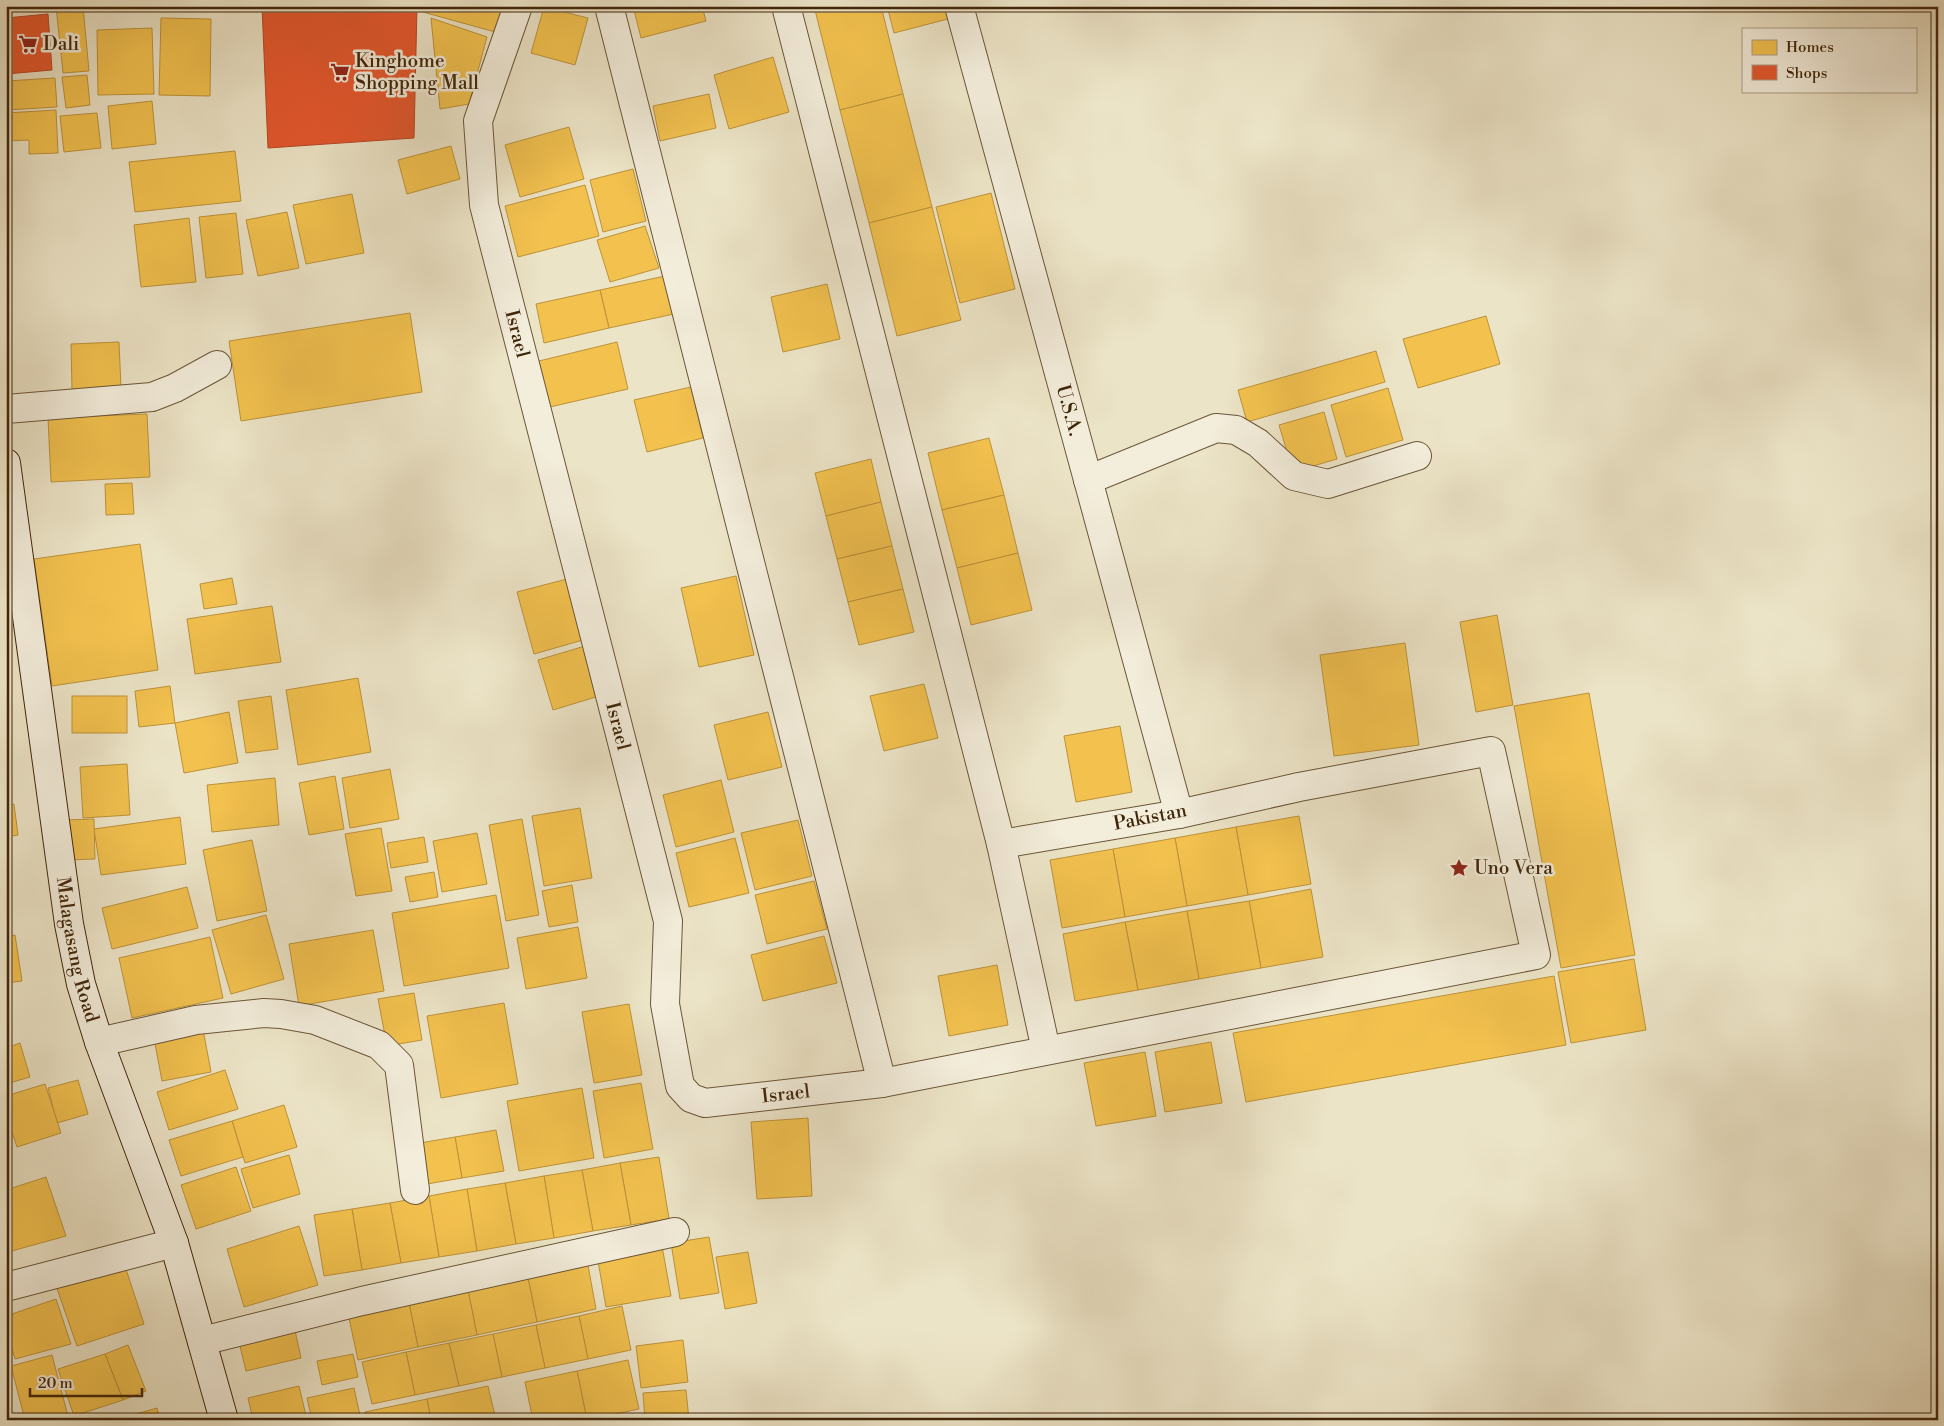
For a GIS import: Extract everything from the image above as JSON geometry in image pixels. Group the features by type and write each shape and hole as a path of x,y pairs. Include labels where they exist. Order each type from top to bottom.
{"street":[{"name":"Israel","path":"518,6 478,122 484,205 668,921 665,1004 680,1086 691,1098 705,1102 882,1083 1046,1050"},
{"path":"610,6 882,1083"},
{"path":"786,6 1001,844 1046,1050"},
{"name":"U.S.A.","path":"959,6 1179,814"},
{"path":"6,409 152,397 175,388 217,365"},
{"path":"1088,480 1216,428 1236,430 1258,443 1294,476 1328,484 1417,456"},
{"name":"Malagasang Road","path":"6,463 69,924 82,984 99,1042 174,1243 224,1420"},
{"name":"Pakistan","path":"1001,844 1179,814 1299,787 1491,752 1536,955 1046,1050"},
{"path":"99,1042 196,1020 264,1013 315,1020 379,1045 399,1065 415,1190"},
{"path":"202,1341 362,1301 675,1232"},
{"path":"6,1287 174,1243"}],"building: Homes":[{"path":"56,6 83,6 89,71 63,73"},
{"path":"421,6 506,6 499,33 419,11"},
{"path":"633,6 702,6 706,21 641,38"},
{"path":"814,6 881,6 903,94 840,110"},
{"path":"887,6 945,6 948,19 894,33"},
{"path":"544,7 588,18 575,65 531,53"},
{"path":"161,18 211,19 210,96 159,95"},
{"path":"431,18 487,37 469,104 440,109"},
{"path":"152,28 154,94 98,95 97,30"},
{"path":"773,57 789,112 729,129 714,75"},
{"path":"87,75 90,105 66,108 62,77"},
{"path":"55,78 57,107 6,110 6,81"},
{"path":"709,94 716,128 660,141 653,106"},
{"path":"903,94 932,207 869,223 840,110"},
{"path":"152,101 156,144 112,149 108,106"},
{"path":"56,110 58,153 29,154 29,140 7,141 6,113"},
{"path":"97,113 101,148 64,152 60,116"},
{"path":"569,127 584,179 520,197 505,145"},
{"path":"451,146 460,179 407,194 398,160"},
{"path":"235,151 241,201 135,212 129,162"},
{"path":"633,169 646,221 603,232 590,180"},
{"path":"585,185 599,236 518,257 505,206"},
{"path":"991,193 1015,289 960,303 936,207"},
{"path":"352,194 364,253 306,264 293,205"},
{"path":"932,207 961,320 897,336 869,223"},
{"path":"287,212 299,268 258,276 246,220"},
{"path":"236,213 243,274 206,278 199,217"},
{"path":"189,218 196,282 141,287 134,225"},
{"path":"645,226 659,268 610,282 597,240"},
{"path":"665,276 674,314 609,328 600,290"},
{"path":"827,284 840,339 783,352 771,297"},
{"path":"600,290 609,328 544,343 536,304"},
{"path":"410,313 422,392 241,421 229,341"},
{"path":"1486,316 1500,364 1418,388 1403,339"},
{"path":"119,342 121,388 72,390 71,344"},
{"path":"617,342 628,389 550,407 539,361"},
{"path":"1376,351 1385,382 1247,422 1238,390"},
{"path":"691,387 703,438 647,452 634,400"},
{"path":"1388,388 1403,440 1346,457 1331,405"},
{"path":"1324,412 1337,459 1293,472 1279,425"},
{"path":"147,414 150,477 51,482 48,418"},
{"path":"989,438 1004,495 942,510 928,453"},
{"path":"871,459 881,502 826,516 815,473"},
{"path":"132,483 134,514 106,515 105,484"},
{"path":"1004,495 1018,553 957,568 942,510"},
{"path":"881,502 892,546 837,559 826,516"},
{"path":"140,544 158,670 52,686 34,559"},
{"path":"892,546 903,589 848,602 837,559"},
{"path":"1018,553 1032,610 971,625 957,568"},
{"path":"736,576 754,655 699,667 681,588"},
{"path":"232,578 237,604 204,609 200,584"},
{"path":"567,579 583,640 534,654 517,592"},
{"path":"903,589 914,632 859,645 848,602"},
{"path":"272,606 281,662 195,674 187,619"},
{"path":"1497,615 1513,705 1476,712 1460,622"},
{"path":"1405,643 1419,745 1334,756 1320,655"},
{"path":"585,646 599,696 553,710 538,660"},
{"path":"358,678 371,752 298,765 286,690"},
{"path":"924,684 938,738 884,751 870,696"},
{"path":"170,686 175,723 139,727 135,691"},
{"path":"1589,693 1635,955 1561,968 1514,706"},
{"path":"72,696 127,696 127,733 72,733"},
{"path":"271,696 278,749 246,753 238,701"},
{"path":"229,712 238,763 184,773 175,723"},
{"path":"768,712 782,767 728,780 714,725"},
{"path":"1120,726 1132,792 1076,802 1064,736"},
{"path":"127,764 130,815 83,818 80,767"},
{"path":"390,769 399,819 350,828 342,778"},
{"path":"335,776 344,829 309,835 299,783"},
{"path":"275,778 279,825 212,832 207,785"},
{"path":"721,780 734,832 676,847 663,795"},
{"path":"14,804 18,835 6,837 6,805"},
{"path":"580,808 592,878 544,886 532,816"},
{"path":"1299,816 1311,884 1248,895 1236,827"},
{"path":"180,817 186,864 101,875 94,829"},
{"path":"94,819 95,859 66,860 64,820"},
{"path":"522,819 539,915 506,921 489,825"},
{"path":"798,820 812,876 755,890 741,833"},
{"path":"1236,827 1248,895 1187,906 1175,838"},
{"path":"381,828 392,891 356,896 345,834"},
{"path":"477,833 487,884 442,892 433,841"},
{"path":"424,837 428,862 391,868 387,843"},
{"path":"735,838 749,893 689,907 676,853"},
{"path":"1175,838 1187,906 1125,917 1113,849"},
{"path":"252,840 267,911 217,921 203,850"},
{"path":"1113,849 1125,917 1062,928 1050,860"},
{"path":"6,857 10,903 6,904"},
{"path":"434,872 438,897 410,902 405,877"},
{"path":"814,881 827,929 767,944 755,895"},
{"path":"572,885 578,922 549,927 542,891"},
{"path":"187,887 198,928 112,949 102,908"},
{"path":"1311,889 1323,957 1261,968 1249,901"},
{"path":"496,895 509,968 404,986 392,913"},
{"path":"1249,901 1261,968 1199,979 1187,911"},
{"path":"1187,911 1199,979 1138,990 1125,922"},
{"path":"266,915 284,979 231,994 212,930"},
{"path":"1125,922 1138,990 1075,1001 1063,934"},
{"path":"578,927 587,978 526,989 517,938"},
{"path":"373,930 384,991 299,1006 289,944"},
{"path":"15,935 22,981 6,983 6,937"},
{"path":"824,936 837,983 763,1001 751,955"},
{"path":"210,937 223,998 132,1018 119,958"},
{"path":"1634,959 1646,1030 1571,1043 1558,972"},
{"path":"997,965 1008,1025 949,1036 938,976"},
{"path":"1554,976 1566,1045 1246,1102 1233,1033"},
{"path":"414,993 422,1040 387,1046 378,999"},
{"path":"504,1003 518,1084 441,1098 427,1016"},
{"path":"629,1004 642,1075 594,1083 582,1012"},
{"path":"202,1024 211,1072 162,1081 153,1033"},
{"path":"1211,1042 1222,1103 1165,1112 1155,1052"},
{"path":"20,1043 30,1077 6,1084 6,1048"},
{"path":"1145,1052 1156,1116 1096,1126 1084,1063"},
{"path":"225,1070 238,1109 169,1130 157,1092"},
{"path":"78,1080 88,1114 57,1123 48,1088"},
{"path":"641,1083 653,1149 604,1158 593,1091"},
{"path":"45,1084 61,1133 17,1147 6,1115 6,1096"},
{"path":"582,1088 594,1158 519,1171 507,1101"},
{"path":"284,1105 297,1147 245,1163 232,1121"},
{"path":"808,1118 812,1196 757,1199 751,1122"},
{"path":"232,1121 243,1157 181,1176 169,1140"},
{"path":"496,1130 504,1171 462,1178 455,1137"},
{"path":"455,1137 462,1178 421,1185 414,1144"},
{"path":"289,1155 300,1194 253,1208 241,1169"},
{"path":"659,1157 669,1219 631,1225 620,1163"},
{"path":"620,1163 631,1225 593,1231 582,1170"},
{"path":"236,1167 251,1211 196,1229 181,1185"},
{"path":"582,1170 593,1231 554,1238 544,1176"},
{"path":"544,1176 554,1238 516,1244 505,1183"},
{"path":"46,1177 66,1236 8,1252 6,1190"},
{"path":"505,1183 516,1244 477,1251 467,1189"},
{"path":"467,1189 477,1251 439,1257 429,1196"},
{"path":"429,1196 439,1257 401,1263 390,1203"},
{"path":"390,1203 401,1263 362,1270 352,1209"},
{"path":"352,1209 362,1270 324,1276 314,1215"},
{"path":"299,1226 318,1285 244,1307 227,1249"},
{"path":"709,1237 719,1293 680,1299 671,1243"},
{"path":"662,1246 671,1296 606,1307 598,1261"},
{"path":"748,1252 757,1303 725,1309 716,1257"},
{"path":"123,1260 144,1324 77,1346 55,1283"},
{"path":"587,1260 596,1309 537,1322 527,1273"},
{"path":"527,1273 537,1322 477,1335 467,1285"},
{"path":"467,1285 477,1335 418,1347 408,1298"},
{"path":"408,1298 418,1347 358,1360 347,1309"},
{"path":"56,1299 71,1344 15,1359 6,1329 6,1316"},
{"path":"622,1306 631,1350 588,1359 579,1316"},
{"path":"579,1316 588,1359 545,1368 536,1325"},
{"path":"536,1325 545,1368 502,1377 493,1334"},
{"path":"294,1326 301,1358 246,1371 238,1338"},
{"path":"493,1334 502,1377 459,1386 449,1343"},
{"path":"683,1340 688,1382 641,1388 636,1346"},
{"path":"449,1343 459,1386 415,1395 406,1352"},
{"path":"128,1345 146,1391 123,1400 105,1354"},
{"path":"406,1352 415,1395 372,1404 362,1362"},
{"path":"105,1354 123,1400 74,1416 58,1369"},
{"path":"353,1354 358,1377 322,1385 317,1361"},
{"path":"52,1355 69,1420 25,1420 11,1366"},
{"path":"628,1360 639,1409 587,1420 577,1371"},
{"path":"577,1371 587,1420 533,1420 525,1382"},
{"path":"299,1386 307,1420 253,1420 248,1398"},
{"path":"488,1386 496,1420 431,1420 427,1399"},
{"path":"354,1388 361,1420 312,1420 307,1398"},
{"path":"686,1390 689,1420 645,1420 643,1393"},
{"path":"427,1399 431,1420 367,1420 365,1412"},
{"path":"157,1408 160,1420 116,1420"}],"building: Shops":[{"name":"Kinghome Shopping Mall","path":"262,6 417,6 414,138 268,148"},
{"name":"Dali","path":"48,14 52,70 6,74 6,18"}],"place":[{"name":"Dali","path":"28,44"},
{"name":"Kinghome Shopping Mall","path":"340,72"},
{"name":"Uno Vera","path":"1459,868"}]}
